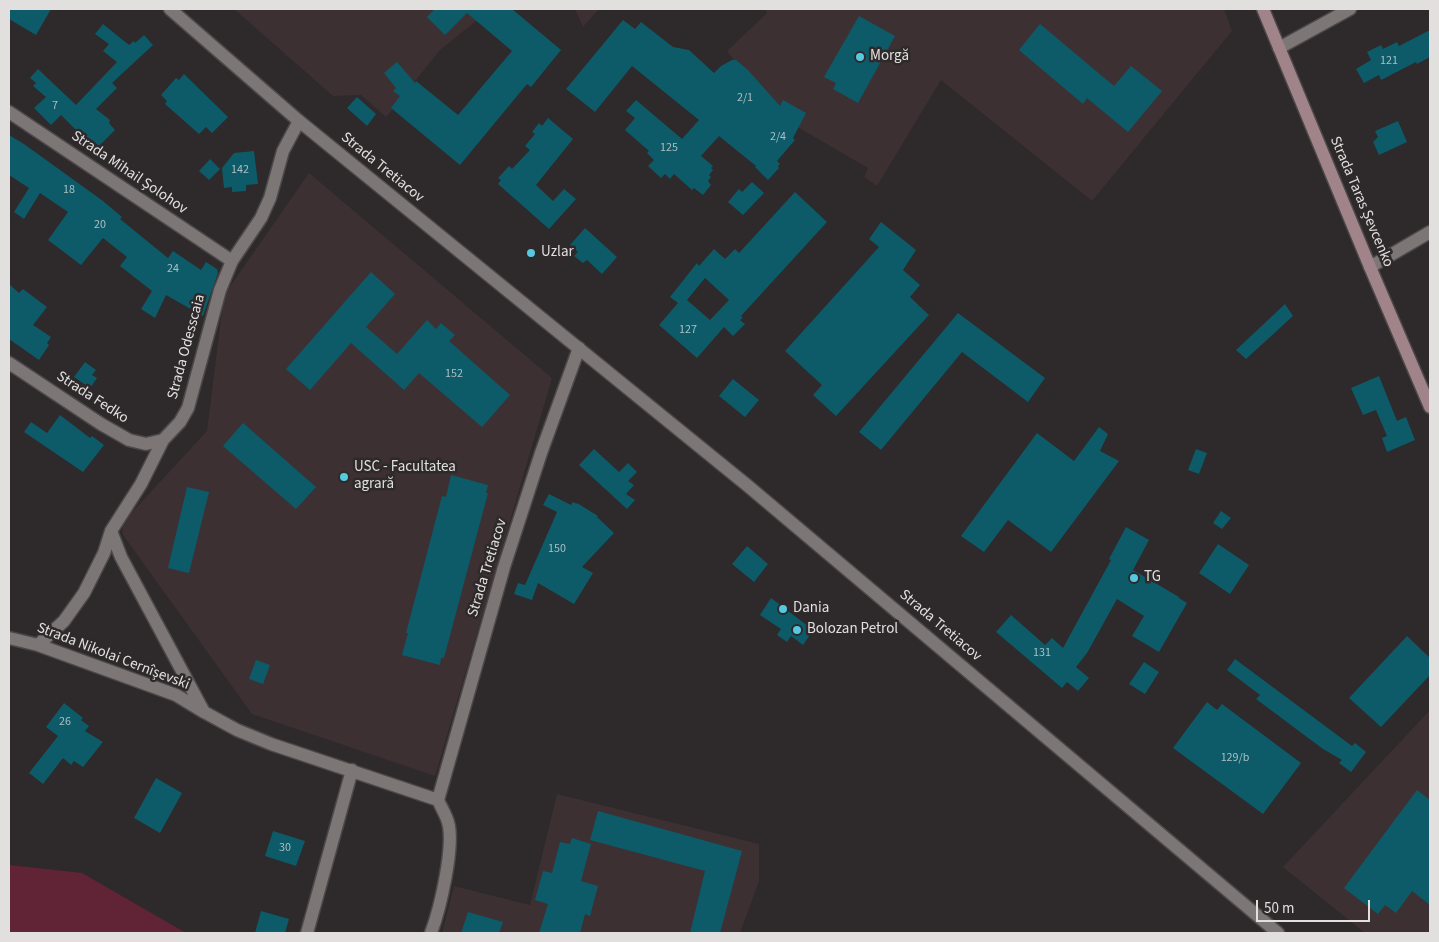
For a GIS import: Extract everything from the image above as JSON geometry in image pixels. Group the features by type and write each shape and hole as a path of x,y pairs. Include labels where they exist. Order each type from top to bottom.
{"main road":[{"name":"Strada Taras Șevcenko","path":"1263,9 1430,407"}],"street":[{"name":"Strada Tretiacov","path":"170,9 299,121 764,499 1278,933"},
{"path":"1279,48 1350,9"},
{"name":"Strada Mihail Șolohov","path":"9,112 232,261"},
{"name":"Strada Odesscaia","path":"38,645 64,621 84,593 104,553 111,531 141,484 163,440 180,422 188,408 220,290 232,261 261,218 270,198 284,152 299,121"},
{"path":"1370,267 1430,232"},
{"name":"Strada Tretiacov","path":"438,800 504,567 541,453 579,348"},
{"name":"Strada Fedko","path":"9,363 101,424 129,440 146,444 163,440"},
{"name":"Strada Nikolai Cernîșevski","path":"111,531 121,557 204,712"},
{"name":"Strada Nikolai Cernîșevski","path":"9,638 38,645 176,695 237,730 271,744 438,800"},
{"path":"307,933 352,770"},
{"path":"432,933 438,915 449,849 448,822 438,800"}],"shaded area":[{"path":"234,9 491,9 440,50 386,117 361,95 333,96"},
{"path":"575,9 599,9 583,27"},
{"path":"765,9 1224,9 1232,31 1092,201 941,80 877,186 864,177 868,168 775,114 727,51 767,13"},
{"name":"USC - Facultatea agrară","path":"309,173 552,378 435,776 252,714 123,535 122,523 207,431 224,295"},
{"path":"1430,710 1430,933 1365,933 1283,867"},
{"path":"557,794 759,844 759,881 740,933 442,933 454,886 530,905"},
{"path":"9,865 82,873 186,933 9,933"}],"building":[{"path":"9,9 51,9 36,35 9,19"},
{"path":"435,9 512,9 561,50 531,87 527,84 460,165 391,108 400,96 393,91 396,88 384,73 397,62 415,83 416,81 458,115 512,51 467,13 445,35 427,17"},
{"name":"Morgă","path":"859,16 895,36 858,103 833,89 836,83 824,77"},
{"path":"623,20 635,29 641,22 673,47 689,50 714,73 721,66 736,60 748,70 780,106 783,100 806,113 793,138 795,140 777,161 780,164 779,168 768,180 756,166 719,136 701,156 713,166 711,168 713,170 709,175 711,177 708,181 711,185 703,195 694,188 692,190 674,174 670,179 665,174 661,178 648,166 654,160 647,153 649,151 625,130 635,118 626,111 636,100 682,139 699,120 632,66 595,112 566,89"},
{"path":"103,24 129,45 134,41 135,43 144,35 153,45 112,83 117,88 96,109 110,120 109,123 115,130 99,146 92,140 89,143 61,115 51,125 34,108 46,97 33,86 36,83 30,78 38,69 76,105 117,62 103,51 109,44 95,34"},
{"path":"1040,24 1114,86 1131,66 1162,91 1128,132 1087,98 1083,104 1019,50"},
{"path":"1430,30 1430,57 1381,80 1379,75 1364,83 1356,69 1371,60 1367,52 1381,45 1383,49 1397,42 1399,46"},
{"path":"184,74 228,117 212,133 206,127 199,134 165,104 167,101 161,95 176,78 179,80"},
{"path":"357,97 376,114 367,126 347,108"},
{"path":"548,118 573,139 536,185 553,201 564,189 576,199 549,229 498,184 501,180 498,178 509,166 512,169 530,150 525,146 535,134 532,132 539,123 542,126"},
{"path":"1398,121 1407,142 1379,155 1373,142 1378,137 1375,131"},
{"path":"9,135 103,201 122,217 120,219 168,258 173,251 201,270 206,262 217,269 218,273 203,316 166,295 155,318 141,309 152,291 120,266 127,257 103,238 81,265 48,240 68,212 40,193 24,219 14,212 29,188 9,175"},
{"path":"254,151 258,184 246,185 246,191 232,192 232,187 224,188 222,168 234,153"},
{"path":"210,159 220,169 209,180 199,171"},
{"path":"752,182 764,193 743,215 728,202 739,189 742,192"},
{"path":"795,192 827,222 741,316 743,318 740,320 745,324 733,336 724,327 697,358 659,325 678,303 670,297 697,263 699,266 714,249 725,259 735,249 739,253","holes":["705,278 729,300 710,320 687,300"]},
{"path":"881,222 916,250 903,270 920,285 910,297 929,315 836,416 813,395 822,385 785,351 879,247 869,239"},
{"path":"585,228 617,257 602,274 587,260 583,263 574,256 578,252 570,245"},
{"path":"371,272 395,294 366,327 397,354 427,320 436,329 441,323 455,335 449,341 510,395 482,427 419,373 404,390 351,343 310,390 286,369"},
{"path":"9,284 19,293 23,289 47,307 33,325 51,337 47,343 49,345 39,360 9,339"},
{"path":"1285,304 1293,316 1246,359 1236,350"},
{"path":"958,313 1045,378 1028,402 962,352 881,450 859,432"},
{"path":"85,362 96,370 92,375 97,378 90,388 74,377"},
{"path":"1379,376 1397,421 1406,417 1415,440 1387,452 1382,438 1387,436 1376,410 1363,415 1351,388"},
{"path":"733,379 759,400 745,417 719,396"},
{"path":"60,415 90,438 92,436 104,445 83,472 24,432 31,422 47,433"},
{"path":"243,423 316,487 296,509 223,446"},
{"path":"1099,427 1108,434 1100,451 1119,461 1051,552 1008,520 984,552 961,536 1037,433 1074,461"},
{"path":"594,449 619,472 628,463 637,472 628,481 634,485 626,494 635,500 627,509 579,465"},
{"path":"1196,449 1207,453 1199,474 1188,470"},
{"path":"451,475 488,485 486,493 488,493 444,658 441,658 440,665 402,655 442,496 446,497"},
{"path":"187,487 209,492 189,573 168,568"},
{"path":"549,494 571,505 573,502 577,503 598,516 614,533 582,567 593,573 574,604 538,583 532,600 514,594 518,583 525,585 557,512 543,505"},
{"path":"1221,511 1231,518 1222,529 1213,523"},
{"path":"1126,527 1149,540 1133,570 1187,603 1159,652 1132,636 1144,616 1117,599 1087,653 1076,667 1089,678 1078,691 1067,682 1062,688 996,632 1011,615 1045,645 1052,638 1063,648 1111,560 1109,559"},
{"path":"1218,544 1249,565 1230,594 1199,573"},
{"path":"747,546 768,564 754,582 732,564"},
{"path":"771,598 813,630 803,645 791,636 787,642 777,635 781,629 760,615"},
{"path":"1407,636 1430,658 1430,675 1381,727 1349,698"},
{"path":"1235,659 1352,746 1355,743 1366,752 1351,772 1339,763 1342,760 1323,749 1256,699 1260,695 1227,670"},
{"path":"256,660 270,665 263,684 249,679"},
{"path":"1144,662 1159,672 1145,694 1129,684"},
{"path":"1207,702 1217,710 1222,704 1301,763 1263,814 1173,748"},
{"path":"64,703 83,718 81,720 89,726 85,731 103,742 83,767 74,761 71,765 63,758 43,784 29,773 58,736 46,727"},
{"path":"156,778 182,793 160,833 134,818"},
{"path":"1417,790 1430,800 1430,905 1412,891 1396,913 1385,905 1378,914 1344,888"},
{"path":"598,811 742,851 720,933 690,933 705,871 590,840"},
{"path":"273,831 305,841 296,866 265,856"},
{"path":"572,838 591,844 581,881 598,886 590,916 585,914 580,933 539,933 548,904 535,900 543,871 552,873 560,842 570,844"},
{"path":"261,911 289,919 285,933 255,933"},
{"path":"468,912 503,922 499,933 461,933"}],"place":[{"name":"Morgă","path":"860,57"},
{"name":"Uzlar","path":"531,253"},
{"name":"USC - Facultatea agrară","path":"344,477"},
{"name":"TG","path":"1134,578"},
{"name":"Dania","path":"783,609"},
{"name":"Bolozan Petrol","path":"797,630"}]}
